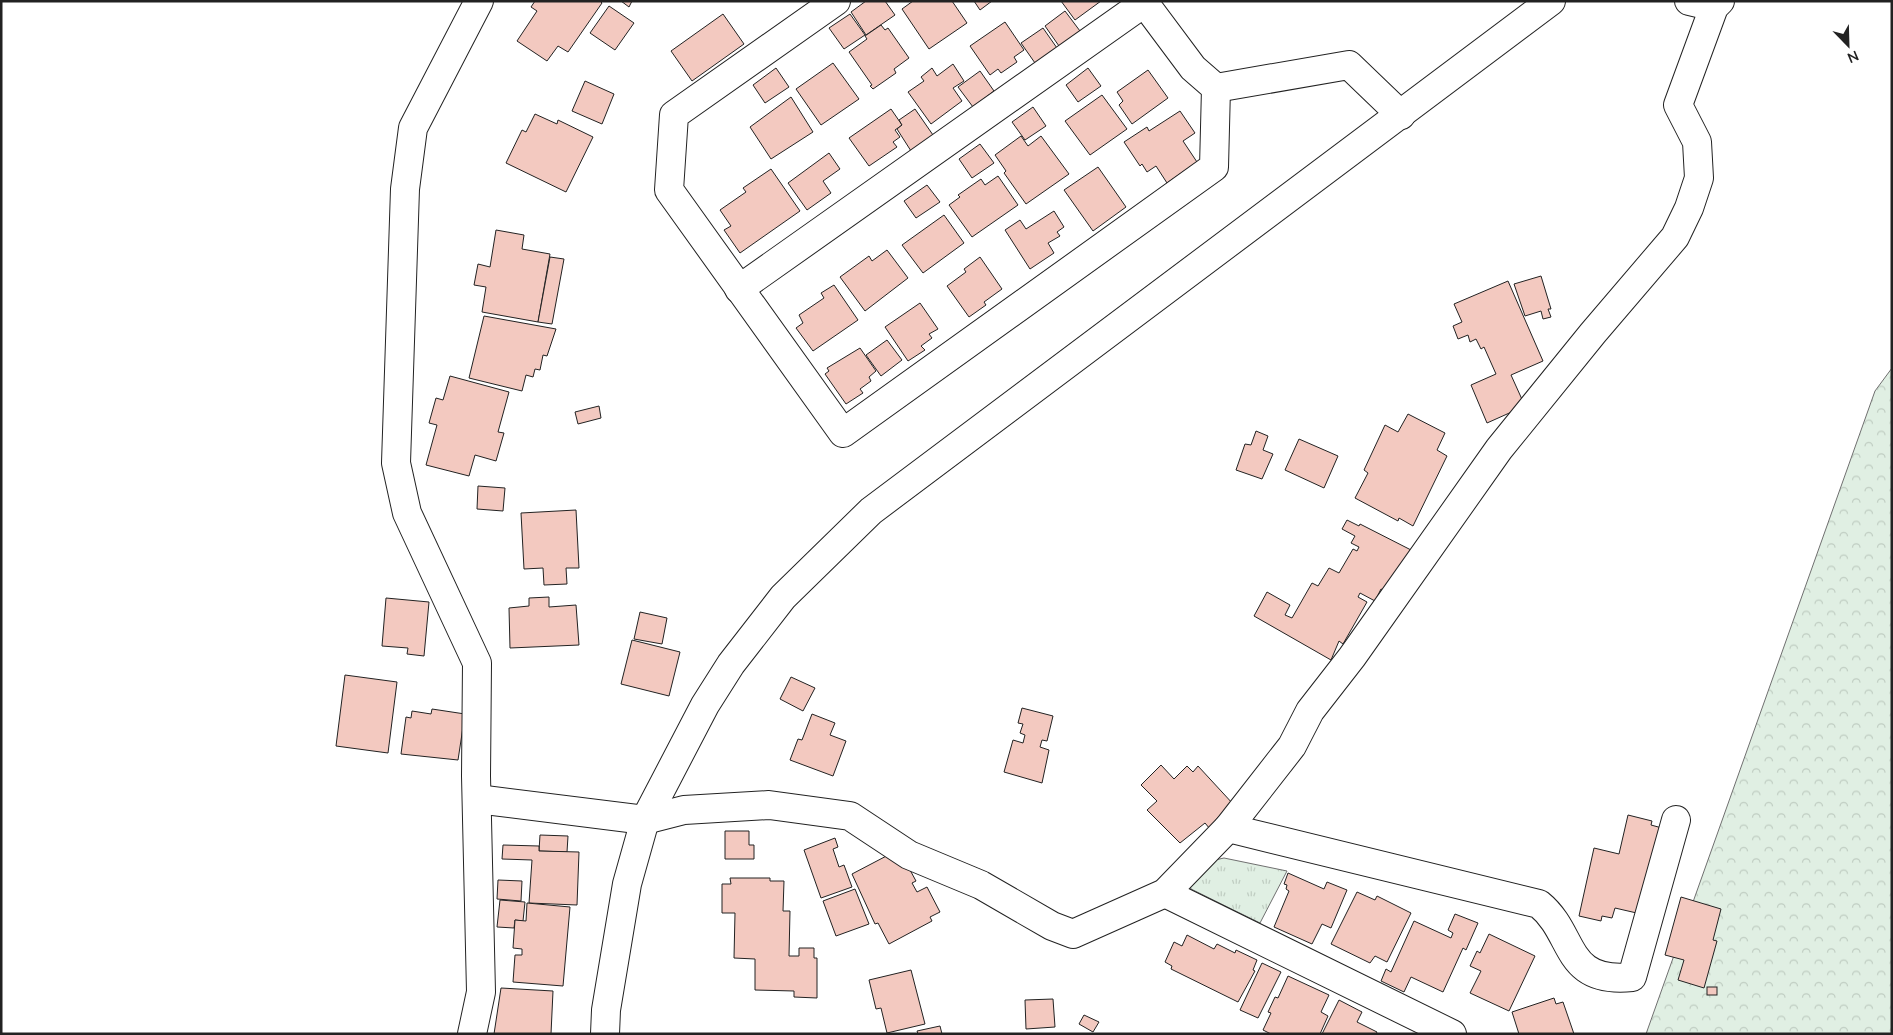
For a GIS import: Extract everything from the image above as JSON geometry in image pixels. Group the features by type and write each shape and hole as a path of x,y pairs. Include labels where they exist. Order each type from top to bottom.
{"street":[{"path":"472,1034 481,992 477,799 477,664 407,513 396,463 405,189 413,128 479,1"},
{"path":"836,1 674,115 669,190 843,433 1214,167 1216,88"},
{"path":"605,1034 606,1010 627,884 645,820 705,705 731,664 783,597 871,511 1551,1"},
{"path":"739,288 1144,2 1192,68 1216,88 1349,65 1401,115"},
{"path":"477,799 645,820 684,810 769,805 850,816 909,854 981,885 1052,926 1073,934 1165,893 1228,828 1292,746 1310,711 1352,657 1499,449 1593,333 1675,237 1689,208 1699,178 1697,142 1678,105 1708,3"},
{"path":"1228,828 1539,904 1552,914 1563,940 1583,965 1592,972 1607,978 1622,978 1632,977 1676,820"},
{"path":"1165,893 1452,1034"}],"green space":[{"path":"1892,368 1892,1034 1646,1034 1875,391"},
{"path":"1224,858 1287,871 1260,923 1191,889 1188,882 1215,860"}],"building":[{"path":"535,1 600,1 602,3 568,52 558,46 547,61 517,41 537,11 531,7"},
{"path":"621,1 632,1 629,7"},
{"path":"866,1 885,1 895,15 866,35 851,12"},
{"path":"913,1 952,1 967,23 929,49 902,9"},
{"path":"974,1 992,1 980,10"},
{"path":"1061,1 1101,1 1075,20"},
{"path":"609,6 634,23 615,50 590,33"},
{"path":"1065,11 1080,31 1059,46 1045,26"},
{"path":"723,14 744,44 692,81 671,51"},
{"path":"850,14 865,35 844,49 829,28"},
{"path":"1005,22 1024,50 1014,57 1017,62 1001,73 998,69 990,75 970,46"},
{"path":"881,25 885,30 888,28 909,58 894,69 896,73 873,89 849,52 867,39 865,36"},
{"path":"1043,28 1057,48 1035,63 1021,43"},
{"path":"833,63 859,99 821,125 796,89"},
{"path":"953,64 964,81 953,88 962,101 931,124 908,92 924,81 921,77 932,68 937,76"},
{"path":"776,68 789,87 765,103 753,85"},
{"path":"1088,68 1101,86 1078,102 1066,85"},
{"path":"1148,70 1168,98 1132,124 1119,105 1123,101 1117,92"},
{"path":"980,71 994,91 973,107 958,87"},
{"path":"585,81 614,94 602,124 572,111"},
{"path":"1102,95 1127,129 1090,155 1065,121"},
{"path":"791,97 813,132 771,159 750,127"},
{"path":"1033,107 1046,126 1025,140 1012,122"},
{"path":"891,109 902,125 895,130 900,137 893,142 897,147 869,166 849,138"},
{"path":"915,109 933,135 911,151 897,129 902,125 899,120"},
{"path":"1180,111 1195,133 1183,141 1197,162 1167,183 1156,166 1147,172 1142,164 1140,166 1124,142 1147,127 1149,131"},
{"path":"535,114 557,124 558,120 593,137 566,192 506,163 522,130 526,132"},
{"path":"1021,136 1028,146 1041,136 1069,174 1026,204 1004,173 1006,171 995,155"},
{"path":"980,144 994,163 972,178 959,159"},
{"path":"829,153 840,169 823,181 831,193 807,210 788,183"},
{"path":"1098,167 1126,207 1093,231 1064,190"},
{"path":"771,169 800,211 740,253 724,230 731,226 720,210 746,192 743,188"},
{"path":"998,176 1018,205 972,237 949,205 960,197 958,195 981,179 985,185"},
{"path":"927,185 940,202 916,218 904,201"},
{"path":"1054,211 1064,227 1057,232 1060,236 1048,243 1054,253 1030,269 1005,230 1020,220 1026,229"},
{"path":"944,215 964,243 923,273 902,245"},
{"path":"496,230 524,235 522,249 550,254 538,322 482,312 486,287 474,285 478,264 490,267"},
{"path":"887,250 908,278 865,311 840,277 869,256 872,261"},
{"path":"550,257 564,259 552,324 538,322"},
{"path":"980,257 1002,289 984,302 986,305 969,317 947,286 966,272 964,269"},
{"path":"1541,276 1551,309 1548,309 1551,317 1543,319 1541,311 1525,316 1514,284"},
{"path":"1508,281 1543,361 1511,375 1525,406 1487,423 1471,385 1496,374 1484,347 1481,349 1476,339 1470,342 1468,335 1458,339 1453,326 1462,322 1454,304"},
{"path":"834,285 858,320 813,351 796,328 803,323 799,315 824,298 821,293"},
{"path":"920,303 938,329 929,334 932,338 921,346 925,350 908,361 885,327"},
{"path":"484,316 556,329 547,356 543,355 540,370 535,369 533,377 526,375 522,391 469,378"},
{"path":"887,340 902,360 881,376 866,355"},
{"path":"860,348 876,371 869,377 871,381 860,389 863,393 846,404 825,374 829,371 827,368"},
{"path":"450,376 509,392 498,432 504,433 496,461 475,455 469,476 426,465 437,425 429,423 436,398 443,400"},
{"path":"599,406 601,418 578,424 575,412"},
{"path":"1408,414 1445,433 1437,450 1447,456 1413,526 1399,518 1398,521 1355,498 1368,473 1364,470 1385,425 1398,432"},
{"path":"1256,431 1268,436 1263,450 1273,454 1262,479 1236,470 1245,444 1251,445"},
{"path":"1299,439 1338,456 1324,488 1285,470"},
{"path":"478,486 505,488 503,511 477,509"},
{"path":"576,510 579,568 566,568 567,584 544,585 543,568 524,569 521,513"},
{"path":"1347,520 1359,526 1360,524 1413,551 1389,593 1381,589 1375,601 1360,593 1358,597 1367,602 1343,644 1339,641 1331,660 1254,616 1267,592 1290,605 1285,615 1292,618 1312,583 1318,586 1329,568 1339,573 1353,549 1357,551 1359,547 1351,543 1355,536 1342,529"},
{"path":"549,597 549,607 576,605 579,645 510,648 509,608 529,606 529,598"},
{"path":"386,598 429,602 424,656 407,654 408,648 382,646"},
{"path":"640,612 667,618 662,644 634,639"},
{"path":"632,640 680,652 669,696 621,684"},
{"path":"345,675 397,682 388,753 336,746"},
{"path":"791,677 815,688 803,711 780,699"},
{"path":"1022,708 1053,716 1047,741 1042,740 1040,747 1049,750 1042,783 1004,772 1013,740 1023,743 1025,735 1020,733 1023,724 1018,723"},
{"path":"432,709 465,714 458,760 401,754 406,717 411,718 412,711 431,714"},
{"path":"812,714 835,723 830,735 846,741 833,776 790,760 798,739 802,740"},
{"path":"1161,765 1174,779 1187,766 1193,772 1198,766 1234,805 1210,829 1205,823 1180,843 1147,810 1157,801 1141,785"},
{"path":"1628,815 1652,821 1651,825 1662,828 1641,914 1615,908 1612,918 1602,916 1601,921 1579,916 1594,848 1619,854"},
{"path":"725,831 749,831 749,845 754,845 754,859 725,859"},
{"path":"540,835 568,836 567,852 539,851"},
{"path":"835,838 838,847 833,849 839,867 844,865 852,887 821,898 804,850"},
{"path":"503,845 539,846 539,851 579,852 577,905 529,903 532,860 502,859"},
{"path":"894,852 904,859 916,881 912,883 917,892 927,887 940,912 930,917 932,921 889,944 878,923 875,924 852,874"},
{"path":"1288,873 1324,889 1327,882 1347,890 1331,928 1322,924 1312,944 1274,927 1289,891 1286,889 1287,885 1284,884"},
{"path":"730,878 770,878 770,881 784,881 783,911 790,911 789,956 799,956 799,948 814,948 814,958 817,958 817,998 794,997 794,991 755,990 755,959 734,958 735,913 722,913 722,884 731,884"},
{"path":"498,880 522,881 521,901 497,899"},
{"path":"855,889 869,924 836,936 823,901"},
{"path":"1357,892 1375,900 1377,896 1411,913 1387,962 1375,956 1370,963 1331,944"},
{"path":"1681,897 1721,909 1713,940 1717,941 1704,988 1678,980 1684,960 1665,955"},
{"path":"500,900 525,902 523,921 515,920 514,928 497,927"},
{"path":"527,903 570,907 563,986 513,982 515,955 522,955 522,949 513,948 515,920 526,921"},
{"path":"1455,914 1478,923 1466,950 1463,948 1443,992 1411,977 1404,992 1381,981 1386,969 1391,972 1414,921 1451,938 1453,933 1448,930"},
{"path":"1489,934 1535,956 1509,1011 1470,993 1481,971 1470,966 1477,951 1480,953"},
{"path":"1187,935 1214,949 1217,944 1235,953 1236,950 1257,960 1253,970 1255,971 1238,1002 1171,969 1172,966 1165,962 1174,942 1182,946"},
{"path":"1262,963 1281,972 1258,1018 1240,1010"},
{"path":"911,970 925,1024 887,1033 881,1008 876,1009 869,980"},
{"path":"1288,976 1329,995 1321,1012 1328,1016 1320,1034 1271,1034 1263,1030 1271,1013 1268,1012 1275,997 1278,998"},
{"path":"1707,987 1717,987 1717,995 1707,995"},
{"path":"501,988 553,991 551,1034 494,1034"},
{"path":"1554,998 1556,1004 1563,1002 1574,1034 1519,1034 1512,1012"},
{"path":"1053,999 1055,1027 1026,1029 1025,1000"},
{"path":"1339,1000 1362,1012 1357,1022 1377,1032 1376,1034 1322,1034"},
{"path":"1084,1015 1099,1022 1093,1032 1079,1024"},
{"path":"940,1026 942,1034 918,1034 917,1031"}]}
